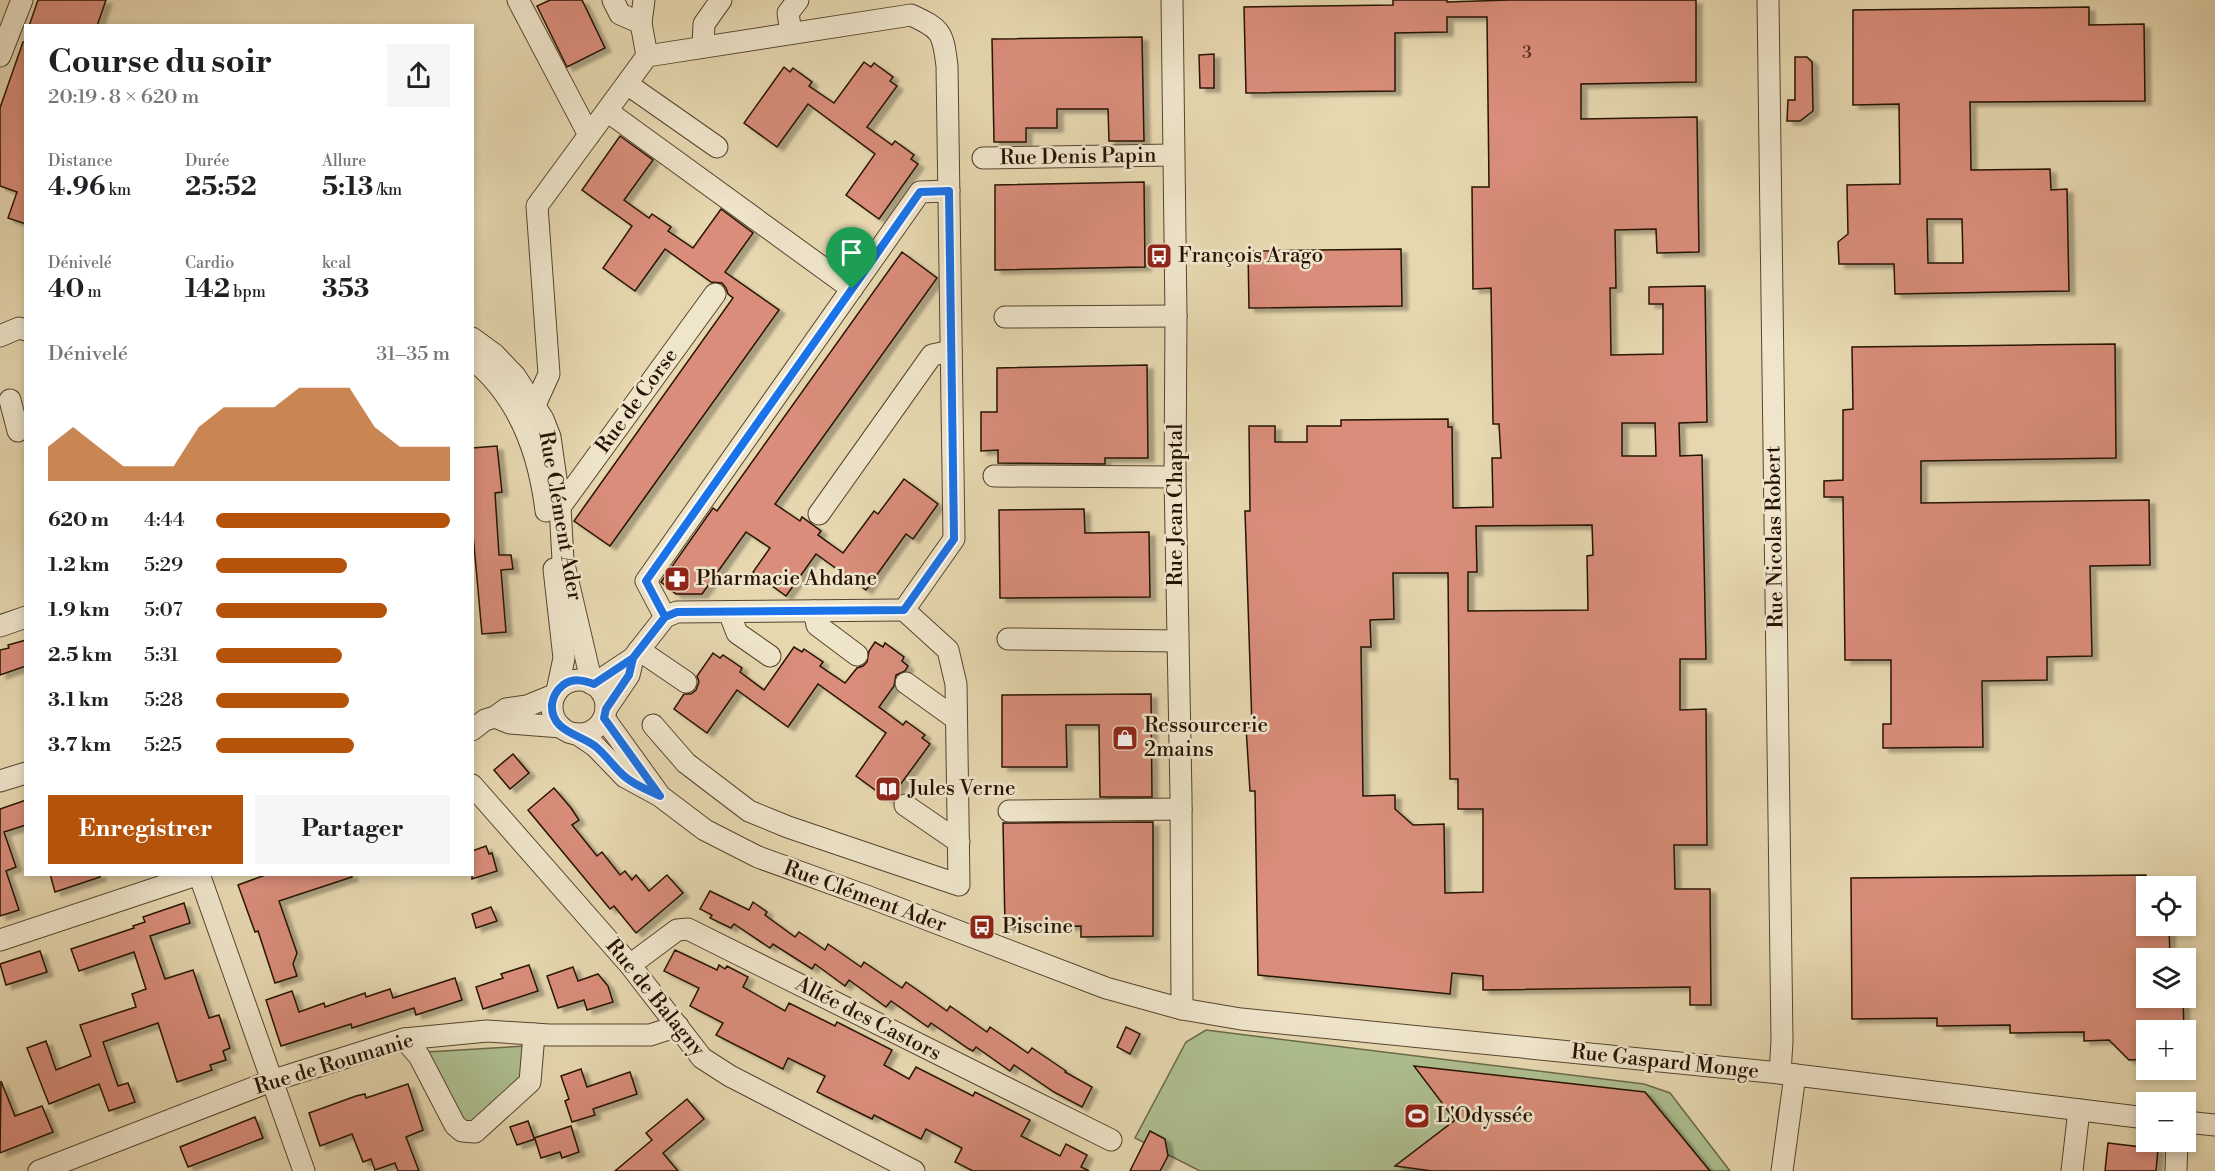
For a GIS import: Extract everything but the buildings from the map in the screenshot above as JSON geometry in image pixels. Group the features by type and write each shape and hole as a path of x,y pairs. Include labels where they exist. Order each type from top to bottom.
{"street":[{"path":"0,57 22,0"},
{"path":"518,0 589,135"},
{"path":"613,0 620,14 641,23"},
{"path":"527,409 549,374 537,206 646,56 641,23 644,0"},
{"path":"703,47 704,24 721,0"},
{"path":"791,33 788,13 798,0"},
{"name":"Rue Jean Chaptal","path":"1172,0 1176,316 1174,477 1181,809 1182,1009"},
{"name":"Rue Nicolas Robert","path":"1768,0 1782,1041 1787,1074 1782,1171"},
{"path":"646,56 791,33 881,10 911,15 930,24 944,38 947,66 954,539 904,610"},
{"path":"627,84 717,147"},
{"path":"607,111 852,289"},
{"name":"Rue Denis Papin","path":"983,158 1173,156"},
{"path":"665,617 646,581 920,192 949,191"},
{"name":"Rue de Corse","path":"560,507 715,294"},
{"path":"1005,317 1176,316"},
{"path":"0,336 18,328 24,330"},
{"name":"Rue Clément Ader","path":"474,340 506,365 527,409 544,493 564,658 556,693"},
{"path":"819,514 932,355 951,351"},
{"name":"Rue Clément Ader","path":"474,361 527,409 550,437 560,507 563,560 593,684"},
{"path":"12,399 18,431"},
{"path":"994,476 1174,477"},
{"path":"814,610 817,625 857,655"},
{"path":"593,684 636,654 665,617 677,612 904,610 948,650 956,684 959,885 788,827 749,811 686,763 653,725"},
{"path":"729,612 737,633 770,656"},
{"path":"0,626 24,618"},
{"path":"1008,639 1177,641"},
{"path":"636,654 686,682"},
{"path":"495,717 510,723 584,734 596,728 629,675 636,654"},
{"path":"569,731 553,716 552,702 563,685 577,680 593,684 603,695 605,713"},
{"path":"906,683 956,719"},
{"path":"474,726 495,717 506,709 527,706 556,693"},
{"name":"Rue Clément Ader","path":"605,713 660,796"},
{"name":"Rue Clément Ader","path":"569,731 595,746 626,777 660,796 705,830 758,857 1106,988 1182,1009"},
{"path":"0,781 24,774"},
{"name":"Rue de Balagny","path":"474,787 630,965 702,1059 730,1076 914,1171"},
{"path":"905,806 958,842"},
{"path":"1009,812 1181,809"},
{"path":"0,940 193,876"},
{"path":"200,876 304,1171"},
{"name":"Allée des Castors","path":"630,965 677,930 688,929 1111,1140"},
{"name":"Rue Gaspard Monge","path":"1182,1009 1241,1018 1748,1072 1787,1074 2136,1117"},
{"name":"Rue de Roumanie","path":"39,1171 271,1081 404,1039 487,1031 534,1034 650,1035 678,1026"},
{"path":"404,1039 418,1056 455,1125 462,1131 475,1132 530,1082 534,1034"},
{"path":"2072,1171 2079,1110"},
{"path":"2196,1123 2215,1125"},
{"path":"2176,1171 2177,1152"}],"green space":[{"name":"L'Odyssée","path":"1206,1030 1644,1084 1670,1093 1730,1171 1200,1171 1135,1138 1186,1042"},
{"path":"525,1046 523,1074 473,1121 465,1122 427,1052"}],"place":[{"name":"François Arago","path":"1159,256"},
{"name":"Pharmacie Ahdane","path":"677,579"},
{"name":"Ressourcerie 2mains","path":"1125,738"},
{"name":"Jules Verne","path":"888,789"},
{"name":"Piscine","path":"982,927"},
{"name":"L'Odyssée","path":"1417,1116"}],"route":[{"path":"852,289 646,581 665,617 633,658 631,671 606,709 604,718 660,796 626,777 595,746 577,734 566,731 556,722 552,702 563,685 577,680 594,684 633,658 656,627 665,617 677,612 904,610 954,539 949,191 920,192 852,289"}]}
